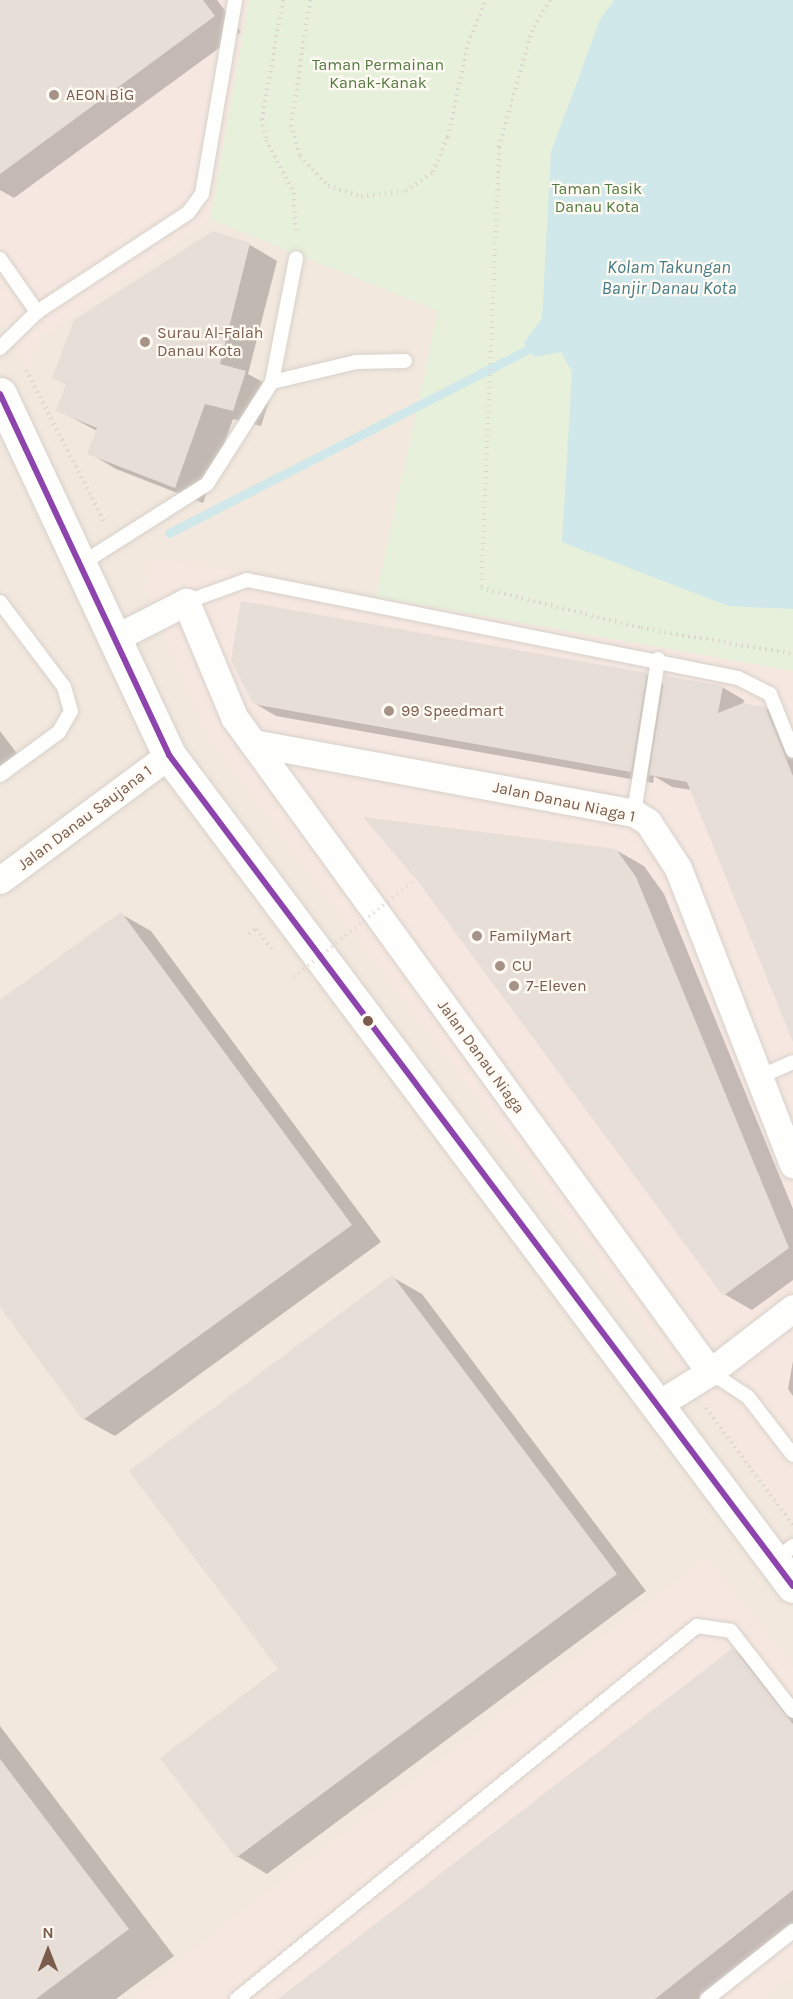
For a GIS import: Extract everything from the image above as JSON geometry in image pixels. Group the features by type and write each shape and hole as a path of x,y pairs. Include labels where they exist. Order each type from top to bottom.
{"street":[{"path":"0,394 169,755 657,1405 783,1553 793,1586"},
{"path":"115,638 186,603"},
{"name":"Jalan Danau Niaga","path":"186,603 234,717 699,1378"},
{"name":"Jalan Danau Niaga 1","path":"253,743 634,813 648,822 678,868 757,1078 793,1164"},
{"name":"Jalan Danau Saujana 1","path":"0,880 169,755"},
{"path":"657,1405 699,1378 793,1308"}],"lane":[{"path":"0,348 37,312 188,213 202,194 235,0"},
{"path":"81,564 207,484 272,382 297,258"},
{"path":"0,259 37,312"},
{"path":"272,382 357,362 405,361"},
{"path":"186,603 247,580 658,659 738,678 770,694 793,751"},
{"path":"0,602 64,687 71,711 59,732 0,776"},
{"path":"634,813 658,659"},
{"path":"757,1078 793,1062"},
{"path":"699,1378 748,1397 793,1455"},
{"path":"237,1999 698,1626 731,1631 793,1711"},
{"path":"706,1999 793,1931"}],"path":[{"path":"283,0 262,119 266,141 294,193 296,234"},
{"path":"310,0 291,125 300,156 328,186 361,196 406,191 433,172 448,137 468,43 486,0"},
{"path":"550,0 532,30 499,147 481,588 641,628 793,654"},
{"path":"26,370 115,542"},
{"path":"288,969 294,977 416,879"},
{"path":"249,934 256,929 275,953"},
{"path":"699,1378 793,1526"}],"shaded area":[{"path":"0,0 793,0 793,1999 0,1999"},
{"path":"0,0 249,0 210,219 36,341 30,371 0,320"},
{"path":"151,557 793,671 793,1517 790,1520 207,735 145,589"},
{"path":"707,1558 793,1667 793,1975 761,1999 134,1999 232,1919"}],"green space":[{"name":"Taman Tasik Danau Kota","path":"249,0 793,0 793,671 376,597 438,311 210,219"}],"water":[{"name":"Kolam Takungan Banjir Danau Kota","path":"614,0 793,0 793,609 728,606 562,542 572,372 561,352 534,357 524,342 542,318 551,152 600,20"}],"building":[{"name":"AEON BiG","path":"0,0 203,0 215,16 0,174"},
{"name":"Surau Al-Falah Danau Kota","path":"213,231 250,243 220,364 246,371 233,411 205,404 175,488 87,454 97,428 56,411 66,384 52,378 74,320"},
{"path":"241,601 647,673 631,772 253,704 231,660"},
{"path":"665,676 723,686 718,713 743,703 765,707 793,776 793,1042 687,782 649,775"},
{"path":"363,817 616,849 636,877 789,1248 723,1296 416,879"},
{"path":"121,912 352,1225 83,1420 0,1307 0,1000"},
{"path":"392,1275 617,1574 236,1858 160,1758 278,1669 129,1471"},
{"path":"733,1648 793,1724 793,1890 655,1999 278,1999"},
{"path":"0,1759 129,1929 36,1999 0,1999"}],"waterway":[{"path":"169,533 529,349"}],"transit line":[{"path":"0,394 169,755 793,1586"}],"place":[{"name":"AEON BiG","path":"54,95"},
{"name":"Surau Al-Falah Danau Kota","path":"145,342"},
{"name":"99 Speedmart","path":"389,711"},
{"name":"FamilyMart","path":"477,936"},
{"name":"CU","path":"500,966"},
{"name":"7-Eleven","path":"514,986"}],"park label":[{"name":"Taman Permainan Kanak-Kanak","path":"378,74"}]}
